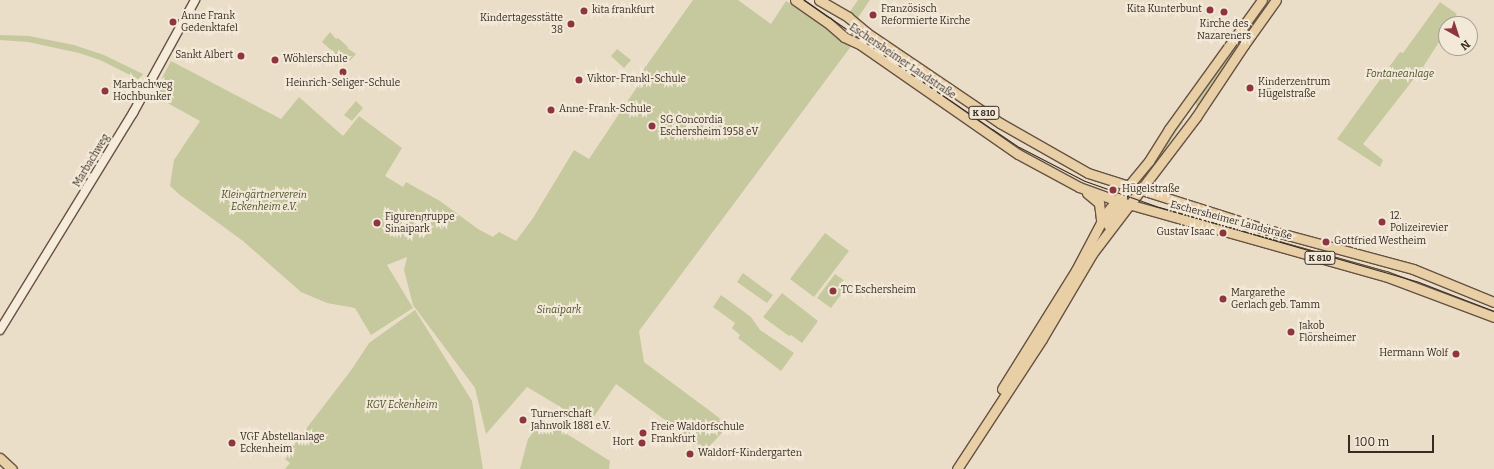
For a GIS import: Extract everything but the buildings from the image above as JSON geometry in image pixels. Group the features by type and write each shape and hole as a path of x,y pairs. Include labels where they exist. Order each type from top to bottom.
{"main road":[{"name":"Marbachweg","path":"0,330 133,113 195,0"},
{"name":"Eschersheimer Landstraße","path":"795,0 827,22 844,37 861,45 1018,154 1079,187 1122,202 1385,276 1494,317"},
{"name":"Eschersheimer Landstraße","path":"819,0 848,17 867,33 1000,124 1075,166 1118,183 1125,189 1139,191 1265,229 1413,269 1494,302"},
{"path":"1144,208 1138,183 1178,116 1262,0"},
{"path":"951,469 1076,270 1101,220 1122,202 1139,191 1186,128 1196,117 1240,50 1276,0"},
{"path":"1192,98 1190,111 1196,117"},
{"path":"1178,116 1185,117 1187,120 1186,128"},
{"path":"957,469 1042,338 1122,202 1125,189 1150,162"},
{"path":"1079,187 1099,203 1101,220"},
{"path":"0,458 12,469"}],"green space":[{"path":"693,0 738,0 771,24 786,1 852,45 639,331 644,362 729,425 706,450 616,384 589,424 527,387 486,434 475,388 413,305 404,270 407,257 387,265 413,308 371,335 355,308 327,303 301,292 243,241 170,186 174,160 200,121 153,95 171,61 281,119 299,97 343,136 359,116 402,148 385,176 403,187 406,182 440,201 478,229 493,237 499,232 516,241 533,218 574,150 589,159 639,84 644,69"},
{"path":"858,0 870,0 857,19 849,13"},
{"path":"1265,0 1274,0 1197,107 1195,102"},
{"name":"Fontaneanlage","path":"1440,2 1457,14 1456,16 1438,16 1438,44 1423,67 1363,144 1383,160 1380,167 1337,139 1400,52 1403,53"},
{"path":"330,32 336,39 338,38 348,47 347,48 356,54 347,64 322,42"},
{"path":"0,35 29,36 74,45 104,55 143,74 140,80 100,60 79,53 28,42 0,40"},
{"path":"617,49 631,60 624,68 611,56"},
{"path":"356,101 363,108 352,121 344,115"},
{"path":"1180,120 1183,122 1143,182 1142,180"},
{"path":"825,233 849,251 814,297 790,279"},
{"path":"743,273 773,295 767,303 737,282"},
{"name":"TC Eschersheim","path":"835,274 849,284 831,308 817,298"},
{"path":"782,293 818,321 802,343 791,335 789,336 763,317"},
{"path":"721,295 751,317 760,330 794,353 781,371 738,338 740,335 732,328 735,323 713,307"},
{"name":"KGV Eckenheim","path":"415,310 472,401 483,469 285,469 290,463 285,459 286,455 352,369 369,343"},
{"path":"543,419 610,461 609,469 520,469 528,439"}],"tram line":[{"path":"804,0 1019,147 1085,181 1159,207 1416,281 1494,311"}],"place":[{"name":"Kita Kunterbunt","path":"1210,10"},
{"name":"kita frankfurt","path":"584,11"},
{"name":"Kirche des Nazareners","path":"1224,12"},
{"name":"Französisch Reformierte Kirche","path":"873,15"},
{"name":"Anne Frank Gedenktafel","path":"173,22"},
{"name":"Kindertagesstätte 38","path":"571,24"},
{"name":"Sankt Albert","path":"241,56"},
{"name":"Wöhlerschule","path":"275,60"},
{"name":"Heinrich-Seliger-Schule","path":"343,72"},
{"name":"Viktor-Frankl-Schule","path":"579,80"},
{"name":"Kinderzentrum Hügelstraße","path":"1250,88"},
{"name":"Marbachweg Hochbunker","path":"105,91"},
{"name":"Anne-Frank-Schule","path":"551,110"},
{"name":"SG Concordia Eschersheim 1958 eV","path":"652,126"},
{"name":"Hügelstraße","path":"1113,190"},
{"name":"12. Polizeirevier","path":"1382,222"},
{"name":"Figurengruppe Sinaipark","path":"377,223"},
{"name":"Gustav Isaac","path":"1223,233"},
{"name":"Gottfried Westheim","path":"1326,242"},
{"name":"TC Eschersheim","path":"833,291"},
{"name":"Margarethe Gerlach geb. Tamm","path":"1223,299"},
{"name":"Jakob Flörsheimer","path":"1291,332"},
{"name":"Hermann Wolf","path":"1456,354"},
{"name":"Turnerschaft Jahnvolk 1881 e.V.","path":"523,420"},
{"name":"Freie Waldorfschule Frankfurt","path":"643,433"},
{"name":"VGF Abstellanlage Eckenheim","path":"232,443"},
{"name":"Hort","path":"642,443"},
{"name":"Waldorf-Kindergarten","path":"690,454"}],"park label":[{"name":"Kleingärtnerverein Eckenheim e.V.","path":"264,200"},
{"name":"Sinaipark","path":"559,311"}]}
